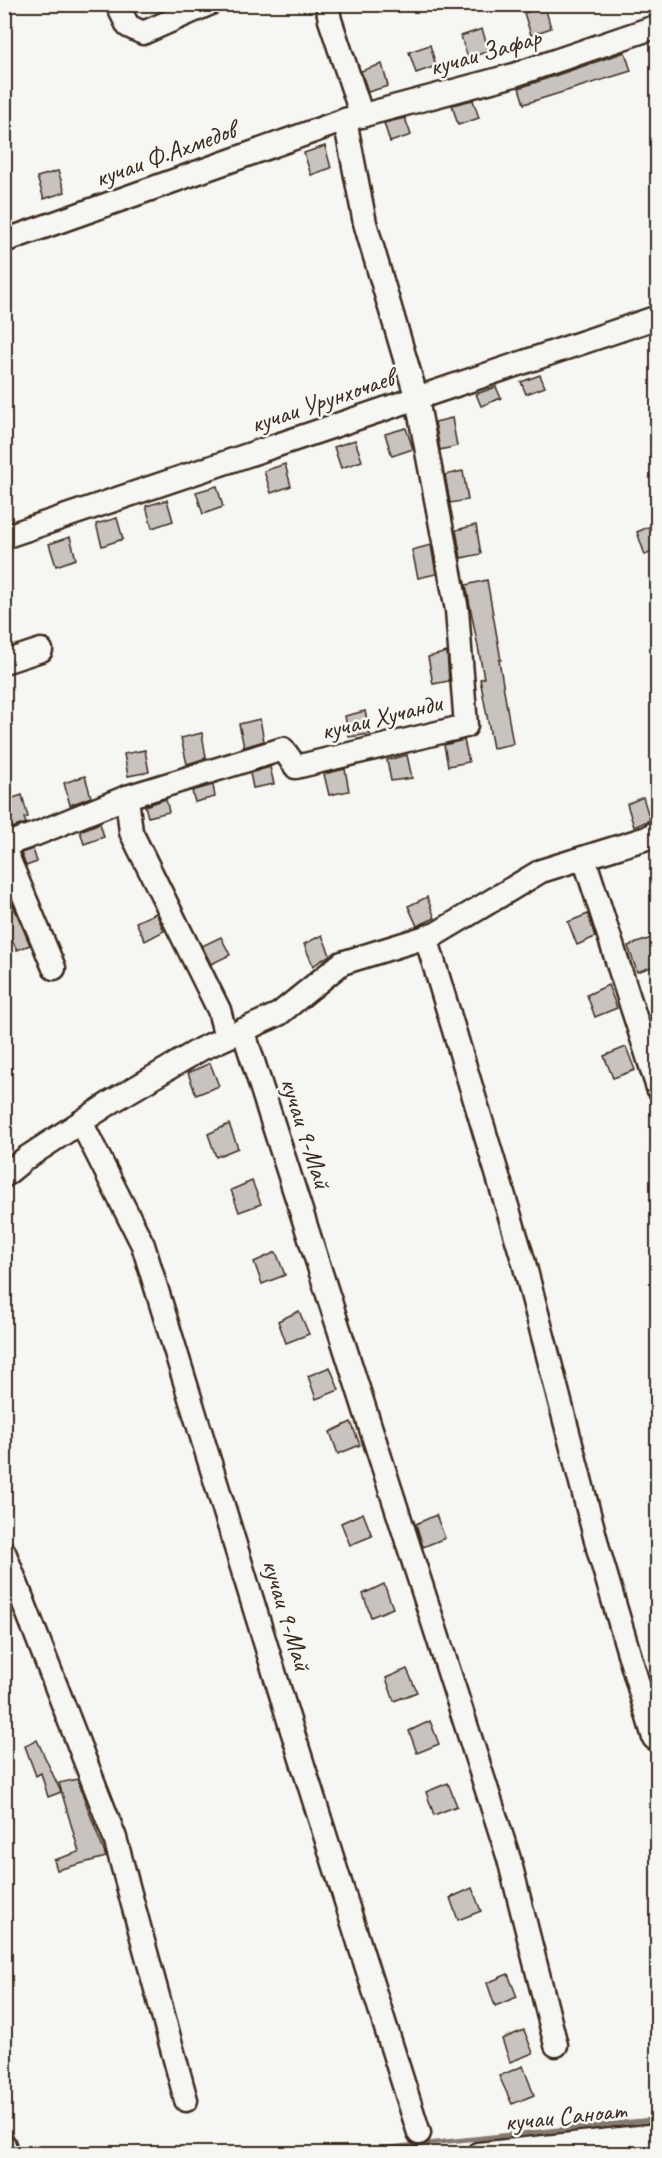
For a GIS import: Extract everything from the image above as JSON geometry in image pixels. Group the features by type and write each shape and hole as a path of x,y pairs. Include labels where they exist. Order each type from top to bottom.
{"street":[{"path":"117,4 128,26 143,33 209,4"},
{"path":"327,4 353,118 365,223 417,399"},
{"name":"кучаи Зафар","path":"353,118 514,75 657,26"},
{"name":"кучаи Ф.Ахмедов","path":"4,241 353,118"},
{"name":"кучаи Урунхочаев","path":"4,537 657,317"},
{"name":"кучаи Хучанди","path":"4,847 127,797 283,749 296,767 466,726 457,610 417,399"},
{"path":"4,662 41,650"},
{"name":"кучаи 9-Май","path":"127,797 131,832 219,1010 235,1034 509,1859 556,2045"},
{"path":"4,1176 26,1158 81,1122 201,1049 279,1014 342,963 436,934 541,871 647,838 657,831"},
{"path":"4,847 54,968"},
{"path":"584,858 655,1065 657,1088"},
{"path":"426,937 524,1263 599,1552 654,1738"},
{"name":"кучаи 9-Май","path":"81,1122 143,1245 419,2133"},
{"path":"4,1552 115,1838 186,2100"},
{"name":"кучаи Саноат","path":"478,2154 657,2135"},
{"path":"4,2145 6,2154"}],"building":[{"path":"545,7 551,28 531,35 524,13"},
{"path":"482,29 489,51 468,58 461,36"},
{"path":"430,45 436,66 416,73 409,52"},
{"path":"625,52 631,71 524,104 519,88"},
{"path":"382,64 388,86 368,92 361,71"},
{"path":"473,100 479,118 458,125 452,105"},
{"path":"405,118 411,135 390,142 384,123"},
{"path":"325,146 331,168 311,175 304,153"},
{"path":"58,171 65,192 44,199 37,177"},
{"path":"540,375 545,387 526,394 521,382"},
{"path":"496,387 501,398 481,406 476,394"},
{"path":"452,418 457,446 440,450 435,422"},
{"path":"406,428 413,449 392,456 385,434"},
{"path":"355,440 362,461 341,468 334,447"},
{"path":"285,464 291,486 271,493 264,471"},
{"path":"463,471 468,500 450,503 445,475"},
{"path":"217,486 223,507 203,514 196,492"},
{"path":"167,500 173,521 152,528 146,506"},
{"path":"117,518 123,539 102,546 96,524"},
{"path":"476,525 481,554 461,558 456,530"},
{"path":"653,525 657,538 657,550 645,555 637,532"},
{"path":"70,537 76,559 56,566 49,544"},
{"path":"431,545 436,574 418,578 412,550"},
{"path":"487,580 513,744 493,748 480,679 484,678 466,585"},
{"path":"447,652 449,681 433,684 428,657"},
{"path":"365,711 370,734 349,737 345,716"},
{"path":"260,719 264,741 244,747 239,724"},
{"path":"202,733 206,758 187,764 181,738"},
{"path":"464,740 469,762 448,766 444,745"},
{"path":"145,750 149,772 128,776 124,754"},
{"path":"407,755 412,778 391,781 387,760"},
{"path":"270,767 274,784 253,788 250,773"},
{"path":"345,769 349,791 329,795 324,774"},
{"path":"85,776 91,797 70,805 64,783"},
{"path":"213,785 215,797 195,802 192,791"},
{"path":"22,795 28,817 24,818 26,823 9,829 4,813 4,801"},
{"path":"643,797 650,820 634,827 627,804"},
{"path":"166,799 169,812 148,817 145,806"},
{"path":"100,823 104,837 84,844 80,831"},
{"path":"33,849 37,862 26,866 21,853"},
{"path":"4,884 30,945 17,950 4,924"},
{"path":"427,897 435,918 417,926 408,906"},
{"path":"156,913 164,931 145,941 136,922"},
{"path":"588,914 595,937 577,945 568,922"},
{"path":"322,935 330,955 313,966 304,944"},
{"path":"657,936 657,965 637,972 628,946"},
{"path":"221,937 230,955 211,964 202,946"},
{"path":"608,985 617,1008 595,1017 587,995"},
{"path":"626,1047 635,1070 613,1078 604,1056"},
{"path":"210,1063 219,1086 196,1095 188,1073"},
{"path":"229,1124 238,1148 216,1157 208,1134"},
{"path":"252,1181 261,1204 239,1212 231,1190"},
{"path":"276,1252 285,1275 262,1284 254,1262"},
{"path":"299,1311 309,1334 286,1343 278,1321"},
{"path":"330,1367 339,1390 316,1399 308,1376"},
{"path":"351,1422 360,1445 338,1454 330,1432"},
{"path":"363,1513 372,1536 350,1545 341,1523"},
{"path":"436,1515 445,1538 423,1547 416,1524"},
{"path":"384,1584 393,1608 371,1617 363,1594"},
{"path":"407,1669 417,1692 394,1701 386,1678"},
{"path":"430,1721 439,1744 417,1753 409,1731"},
{"path":"37,1740 61,1792 48,1797 41,1773 36,1776 25,1746"},
{"path":"77,1779 106,1857 57,1870 54,1860 79,1852 59,1783"},
{"path":"448,1783 457,1806 434,1815 426,1792"},
{"path":"472,1888 481,1911 458,1920 450,1898"},
{"path":"508,1974 517,1997 495,2006 487,1983"},
{"path":"524,2030 533,2053 510,2062 502,2039"},
{"path":"523,2066 534,2095 512,2104 499,2076"}],"waterway":[{"path":"331,2154 658,2119"}]}
